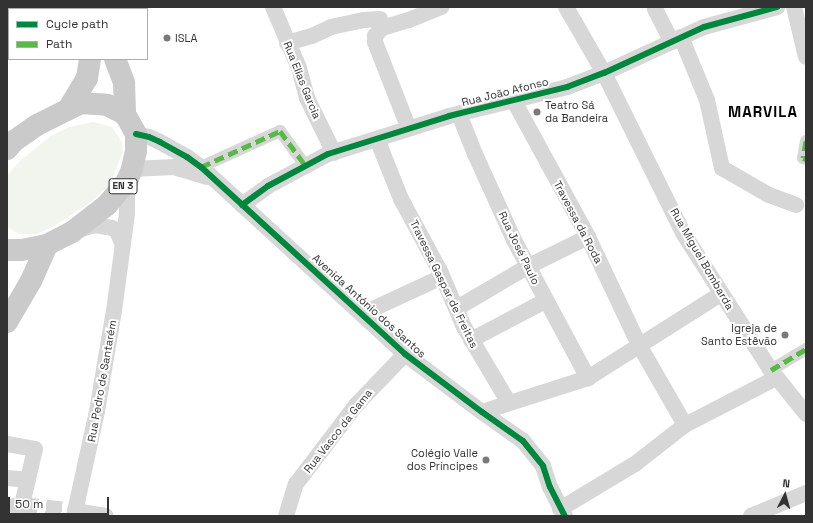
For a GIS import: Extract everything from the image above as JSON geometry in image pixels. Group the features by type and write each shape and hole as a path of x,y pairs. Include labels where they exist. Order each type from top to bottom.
{"main road":[{"path":"69,108 87,78 90,60"},
{"path":"115,60 124,83 125,114 136,134"},
{"path":"7,149 14,141 37,125 81,103 107,105 125,114"},
{"name":"EN 3","path":"7,250 21,250 47,245 72,232 107,205 130,175 136,151 136,134"},
{"path":"7,322 31,281 47,245"}],"street":[{"name":"Rua Elias Garcia","path":"273,7 298,68 307,98 334,153"},
{"path":"287,43 312,36 331,27 380,18 409,20 442,7"},
{"name":"Rua Miguel Bombarda","path":"566,7 604,73 683,232 721,294 774,374 806,414"},
{"name":"Rua João Afonso","path":"242,205 268,186 305,165 334,153 459,114 567,87 604,73 676,39 704,28 753,10 777,7"},
{"path":"794,7 806,57"},
{"path":"655,9 676,39 707,100 722,168 769,195 796,205"},
{"path":"380,18 375,36 375,42 409,129"},
{"path":"124,83 127,70 127,60"},
{"name":"Travessa da Roda","path":"514,101 588,237 639,345 685,424"},
{"name":"Rua José Paulo","path":"459,114 474,154 527,267 588,378"},
{"path":"201,167 280,131 305,165"},
{"name":"Avenida António dos Santos","path":"136,134 149,136 187,157 201,167 405,354 523,441 543,466 550,487 562,513"},
{"name":"Travessa Gaspar de Freitas","path":"377,139 401,199 442,277 471,340 509,403"},
{"path":"806,140 803,158 806,159"},
{"name":"Avenida António dos Santos","path":"130,175 174,167 215,181"},
{"name":"Rua Pedro de Santarém","path":"74,514 97,411 114,311 127,213 130,175"},
{"path":"72,232 94,225 105,226 117,231 123,245"},
{"path":"457,308 527,267 588,237"},
{"path":"362,314 442,277"},
{"path":"482,412 588,378 721,294"},
{"path":"471,340 545,301"},
{"path":"562,513 635,464 685,424 774,374 806,349"},
{"name":"Rua Vasco da Gama","path":"286,516 296,484 357,404 405,354"},
{"path":"7,444 35,449 22,505 7,507"},
{"path":"7,478 28,480"},
{"path":"751,516 806,493"},
{"path":"74,514 106,516"}],"shaded area":[{"path":"93,122 112,127 122,142 123,152 111,183 92,201 53,227 36,234 19,234 7,227 7,175 21,160 51,136 69,127"}],"tunnel":[{"path":"22,505 75,511"}],"marked path":[{"path":"201,167 280,131 305,165"},
{"path":"806,141 803,158 806,159"},
{"path":"771,370 806,349"}],"cycle path":[{"path":"242,205 268,186 328,154 449,116 567,87 604,73 704,27 777,7"},
{"path":"136,134 149,137 160,142 187,157 201,167 405,354 523,441 543,466 550,487 565,516"}],"place":[{"name":"ISLA","path":"167,38"},
{"name":"Teatro Sá da Bandeira","path":"537,112"},
{"name":"Igreja de Santo Estêvão","path":"785,335"},
{"name":"Colégio Valle dos Príncipes","path":"486,460"}],"district":[{"name":"MARVILA","path":"763,112"}]}
